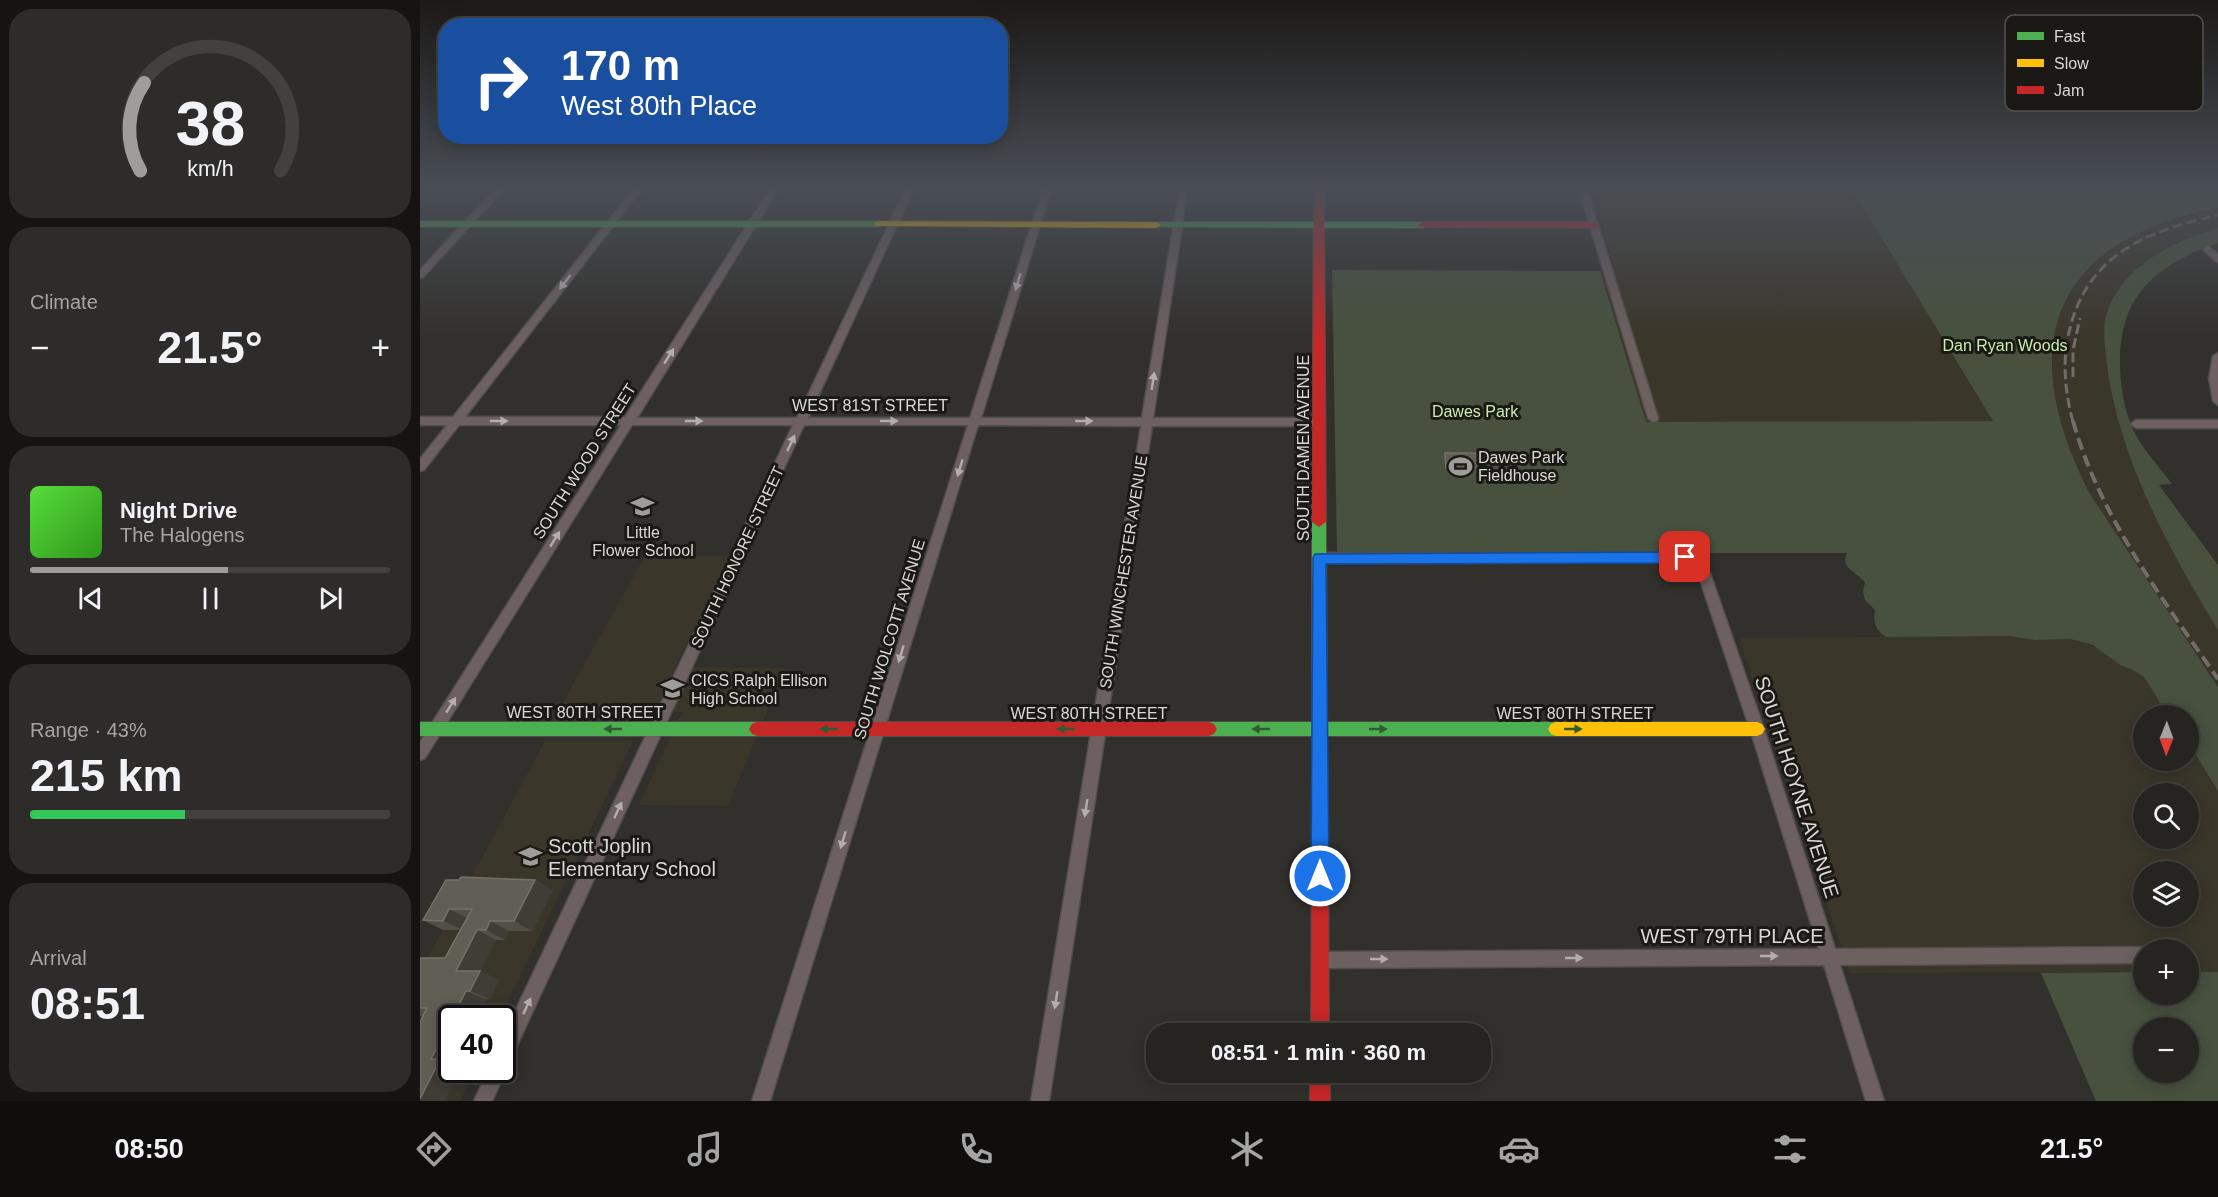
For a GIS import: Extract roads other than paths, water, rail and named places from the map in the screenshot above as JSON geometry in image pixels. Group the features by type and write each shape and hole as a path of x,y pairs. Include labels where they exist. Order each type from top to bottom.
{"street":[{"path":"420,275 455,237"},
{"path":"420,467 600,237"},
{"name":"SOUTH WOOD STREET","path":"420,754 744,237"},
{"name":"SOUTH HONORE STREET","path":"516,1029 888,237"},
{"name":"SOUTH WOLCOTT AVENUE","path":"761,1101 1032,237"},
{"name":"SOUTH WINCHESTER AVENUE","path":"1040,1101 1176,237"},
{"name":"SOUTH DAMEN AVENUE","path":"1319,237 1320,1023"},
{"path":"1598,237 1653,418"},
{"path":"2208,249 2218,259"},
{"path":"2218,356 2214,378 2218,401"},
{"name":"WEST 81ST STREET","path":"420,421 1319,422"},
{"path":"2136,424 2218,424"},
{"name":"SOUTH HOYNE AVENUE","path":"1320,558 1676,557 1692,560 1704,573 1757,729 1875,1101"},
{"name":"WEST 80TH STREET","path":"420,729 1757,729"},
{"name":"WEST 79TH PLACE","path":"1320,960 2133,955"},
{"path":"483,1101 491,1083"},
{"path":"1320,1083 1320,1101"}],"railway":[{"path":"2073,422 2065,377 2067,343 2078,305 2090,283 2105,265 2146,237"},
{"path":"2073,377 2073,350 2080,318"},
{"path":"2073,421 2099,490 2116,523 2155,587 2218,679"}],"place":[{"name":"Dawes Park Fieldhouse","path":"1460,466"},
{"name":"Little Flower School","path":"643,507"},
{"name":"CICS Ralph Ellison High School","path":"673,689"},
{"name":"Scott Joplin Elementary School","path":"530,857"}],"park label":[{"name":"Dan Ryan Woods","path":"2005,345"},
{"name":"Dawes Park","path":"1475,411"}]}
